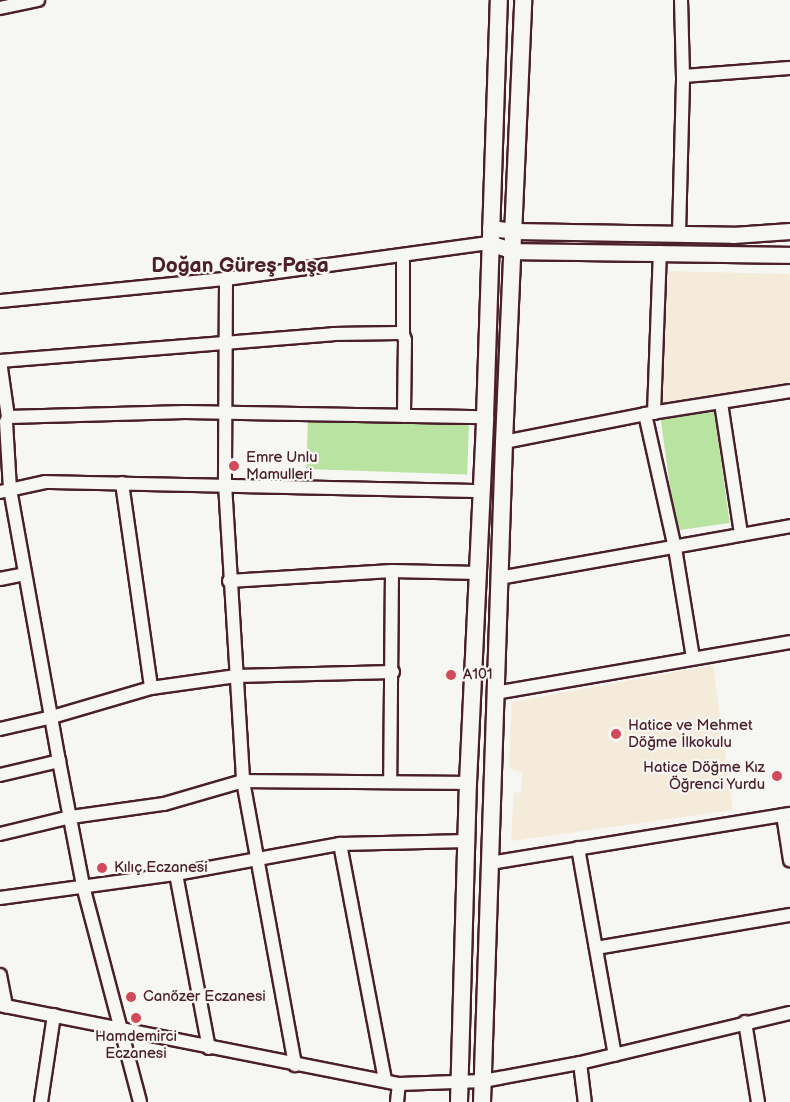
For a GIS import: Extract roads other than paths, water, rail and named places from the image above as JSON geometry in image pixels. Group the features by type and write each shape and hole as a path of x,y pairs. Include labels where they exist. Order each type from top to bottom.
{"main road":[{"path":"459,1102 468,783 485,417 499,0"},
{"path":"482,1102 504,442 523,0"}],"street":[{"path":"0,8 38,0"},
{"path":"679,233 683,76 681,0"},
{"path":"683,76 790,68"},
{"path":"0,301 226,279 403,255 514,231 733,235 790,231"},
{"path":"490,235 513,251 790,255"},
{"path":"660,252 650,413 693,658"},
{"path":"403,255 404,416"},
{"path":"226,279 225,484 229,581 243,781 295,1065"},
{"path":"140,1102 83,886 25,574 5,491 5,421 0,361 333,334 403,334"},
{"path":"504,442 650,413 790,391"},
{"path":"721,403 741,534"},
{"path":"5,421 224,412 485,417"},
{"path":"5,491 45,482 481,491"},
{"path":"122,483 151,688"},
{"path":"499,578 790,526"},
{"path":"229,581 392,571 478,573"},
{"path":"390,782 393,672 392,571"},
{"path":"0,579 25,574"},
{"path":"495,693 790,642"},
{"path":"0,729 52,717 151,688 236,676 393,672"},
{"path":"0,775 59,761"},
{"path":"0,834 71,817 164,804 243,781 468,783"},
{"path":"490,863 786,815 790,860"},
{"path":"0,898 259,861 340,843 468,840"},
{"path":"340,843 385,1080"},
{"path":"578,848 615,1055"},
{"path":"176,874 209,1048"},
{"path":"596,948 790,915"},
{"path":"0,975 3,1005 209,1048 399,1084 460,1080 483,1081 580,1063 790,1013"},
{"path":"41,1102 54,1015"},
{"path":"745,1022 758,1102"},
{"path":"580,1063 585,1102"},
{"path":"398,1102 399,1084"}],"place":[{"name":"Emre Unlu Mamulleri","path":"234,466"},
{"name":"A101","path":"451,675"},
{"name":"Hatice ve Mehmet Döğme İlkokulu","path":"616,734"},
{"name":"Hatice Döğme Kız Öğrenci Yurdu","path":"777,776"},
{"name":"Kılıç Eczanesi","path":"102,868"},
{"name":"Canözer Eczanesi","path":"131,997"},
{"name":"Hamdemirci Eczanesi","path":"136,1018"}],"district":[{"name":"Doğan Güreş Paşa","path":"240,266"}]}
